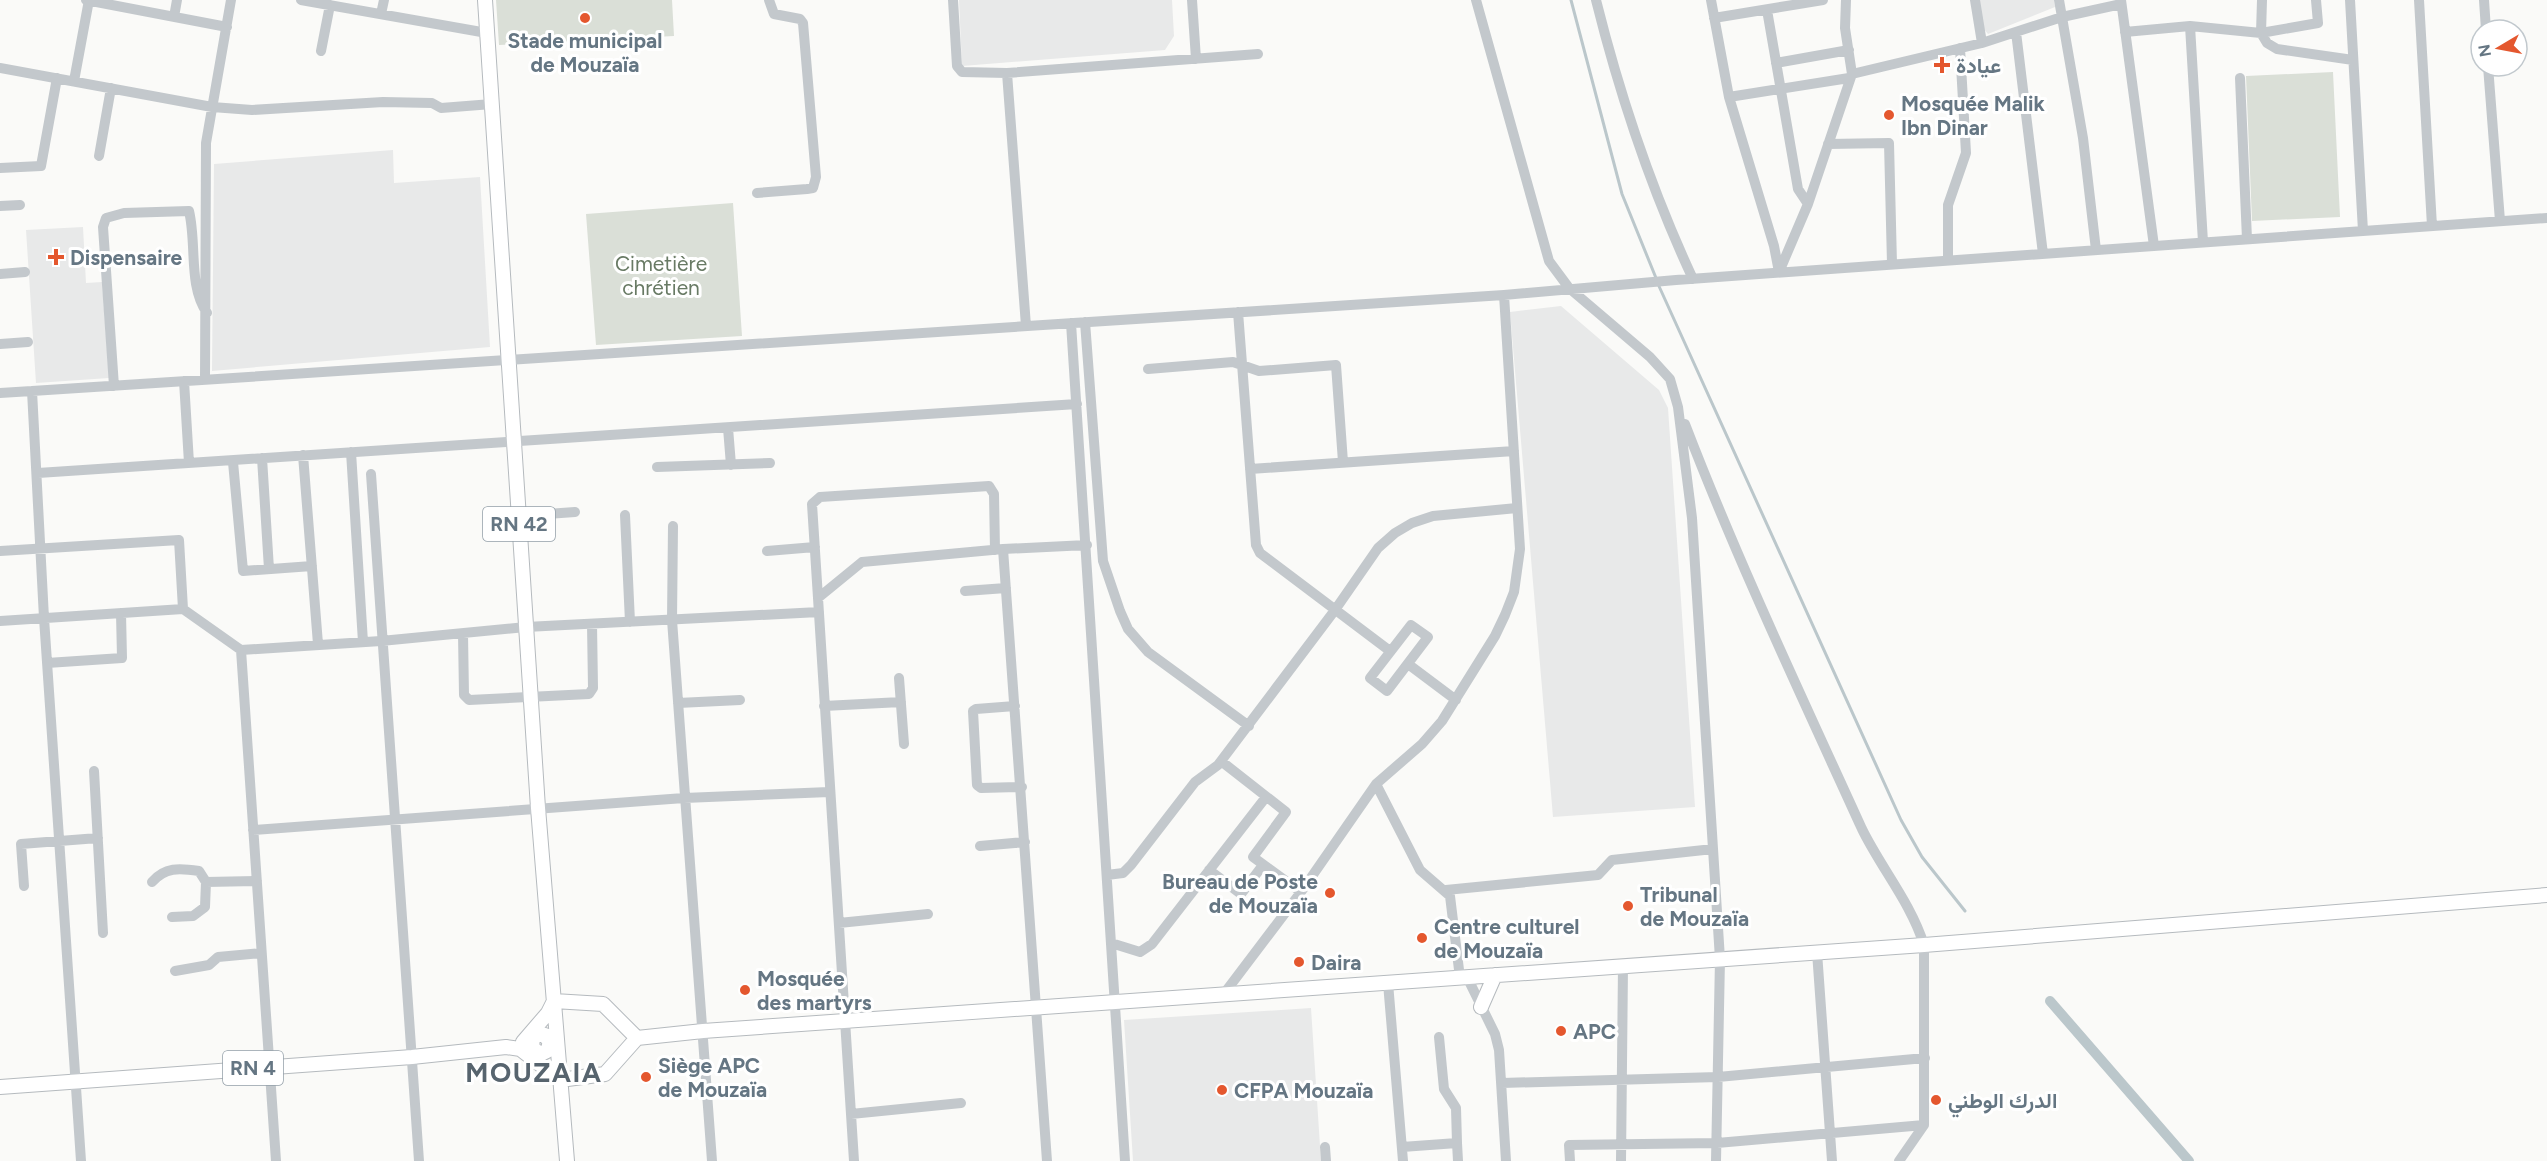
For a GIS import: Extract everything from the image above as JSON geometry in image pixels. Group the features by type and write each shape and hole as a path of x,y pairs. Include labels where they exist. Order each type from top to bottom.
{"main road":[{"name":"RN 42","path":"485,0 530,696 554,1001 548,1042"},
{"path":"516,1046 560,1080 605,1074 637,1038 703,1031 1924,945 2547,895"},
{"path":"1481,1006 1495,975"},
{"path":"516,1046 548,1013 554,1001 603,1004 637,1038"},
{"path":"516,1046 548,1042 560,1080 567,1161"},
{"name":"RN 4","path":"0,1087 412,1057 516,1046"}],"street":[{"path":"74,81 88,0 226,27"},
{"path":"174,17 177,0"},
{"path":"205,380 206,143 231,0"},
{"path":"301,0 487,33"},
{"path":"381,14 384,0"},
{"path":"757,193 813,188 816,177 803,24 800,19 774,14 769,0"},
{"path":"953,0 957,66 962,72 1007,73 1258,54"},
{"path":"1192,0 1196,59"},
{"path":"1476,0 1549,261 1569,288 1664,371 1670,379 1678,407 1726,530 1870,845 1918,924 1924,945 1924,1125 1899,1161"},
{"path":"1596,0 1624,101 1663,213 1693,279"},
{"path":"1711,0 1729,97 1774,246 1779,272"},
{"path":"1714,18 1823,0"},
{"path":"1779,272 1808,204 1851,76 1845,28 1837,0"},
{"path":"1845,28 1846,0"},
{"path":"1975,0 1982,43"},
{"path":"2059,0 2083,138 2096,250"},
{"path":"2262,0 2261,33 2267,43 2277,49 2354,60"},
{"path":"2125,32 2190,26 2261,33 2318,23 2316,0"},
{"path":"2350,0 2363,231"},
{"path":"2419,0 2432,226"},
{"path":"2484,0 2485,18"},
{"path":"1729,97 1779,91 1851,76 1982,43 2062,17 2121,2 2154,246"},
{"path":"321,51 323,3"},
{"path":"1767,9 1779,91 1798,189 1808,204"},
{"path":"2190,26 2203,242"},
{"path":"2016,32 2043,254"},
{"path":"1948,260 1948,205 1966,153 1960,48"},
{"path":"1776,63 1849,50"},
{"path":"0,68 212,106 252,110 383,102 432,103 441,108 492,104"},
{"path":"1007,73 1026,326"},
{"path":"0,168 41,165 57,78"},
{"path":"2240,78 2247,239"},
{"path":"2489,78 2499,221"},
{"path":"99,156 111,88"},
{"path":"1827,144 1889,143 1892,264"},
{"path":"0,206 20,205"},
{"path":"114,386 103,227 106,218 124,213 189,211 195,232 196,285 200,303 207,313"},
{"path":"0,393 1504,295 1779,272 2547,218"},
{"path":"0,274 25,273"},
{"path":"1223,995 1301,892 1376,784 1422,744 1456,700 1495,636 1514,592 1520,549 1504,295"},
{"path":"1238,312 1254,537 1260,553 1390,651"},
{"path":"1085,322 1102,555 1120,611 1136,641 1148,652 1249,726"},
{"path":"1071,323 1125,1161"},
{"path":"0,344 28,342"},
{"path":"1148,369 1243,363 1252,370 1259,371 1336,365 1343,462"},
{"path":"184,381 189,463"},
{"path":"32,391 44,618 81,1161"},
{"path":"38,473 233,462 514,440 1077,404"},
{"path":"1678,407 1692,518 1720,959 1716,1161"},
{"path":"728,428 730,465"},
{"path":"1250,468 1514,451"},
{"path":"351,452 363,642"},
{"path":"303,455 318,644"},
{"path":"262,458 269,569"},
{"path":"233,462 243,571 312,566"},
{"path":"657,468 770,463"},
{"path":"371,474 393,819 419,1161"},
{"path":"854,1161 812,504 820,497 988,486 993,488 999,550 1006,588 1047,1161"},
{"path":"1107,874 1123,873 1195,782 1221,761 1335,610 1378,548 1412,523 1433,516 1517,508"},
{"path":"519,516 575,512"},
{"path":"625,514 630,622"},
{"path":"673,526 672,620 712,1161"},
{"path":"0,551 179,540 183,609"},
{"path":"818,598 862,562 1087,545"},
{"path":"767,551 815,547"},
{"path":"965,591 1006,588"},
{"path":"0,621 183,609 241,650 381,641 526,627 819,612"},
{"path":"47,663 122,658 121,613"},
{"path":"463,634 464,695 469,700 589,694 593,688 592,624"},
{"path":"1411,625 1428,637 1408,664 1387,691 1370,678 1411,625"},
{"path":"241,650 276,1161"},
{"path":"1408,664 1456,700"},
{"path":"899,678 904,744"},
{"path":"678,703 740,700"},
{"path":"824,706 901,702"},
{"path":"1015,706 973,711 977,785 981,788 1022,787"},
{"path":"1221,761 1286,812 1252,857 1301,892"},
{"path":"94,771 103,933"},
{"path":"1376,784 1420,870 1446,890 1452,903 1463,977 1481,1006 1497,1042 1502,1083 1506,1161"},
{"path":"253,830 684,798 829,792"},
{"path":"1111,943 1140,952 1146,950 1266,797"},
{"path":"24,886 21,844 98,838"},
{"path":"980,846 1025,843"},
{"path":"1446,890 1598,875 1606,864 1618,859 1713,849"},
{"path":"1209,870 1241,894 1263,865"},
{"path":"152,882 161,872 179,868 199,871 207,882 205,907 193,915 172,917"},
{"path":"207,882 256,881"},
{"path":"839,923 928,914"},
{"path":"1817,952 1832,1161"},
{"path":"175,970 209,965 218,957 261,953"},
{"path":"1620,1161 1623,966"},
{"path":"1388,983 1403,1161"},
{"path":"1439,1037 1444,1089 1456,1108 1458,1161"},
{"path":"1502,1083 1718,1077 1924,1058"},
{"path":"852,1114 961,1103"},
{"path":"1570,1161 1569,1145 1621,1142 1717,1143 1924,1125"},
{"path":"1402,1147 1456,1143"},
{"path":"1325,1147 1326,1161"}],"shaded area":[{"path":"959,0 1172,0 1174,36 1165,50 962,66"},
{"path":"1979,0 2054,0 2055,7 1988,34 1983,28"},
{"path":"393,150 394,183 480,177 490,347 212,371 214,164"},
{"path":"83,227 86,283 102,282 109,378 36,383 26,230"},
{"path":"1561,306 1659,390 1668,408 1695,807 1553,817 1510,312"},
{"name":"CFPA Mouzaïa","path":"1311,1008 1321,1161 1133,1161 1124,1020"}],"green space":[{"name":"Stade municipal de Mouzaïa","path":"496,0 672,0 674,36 499,45"},
{"path":"2333,72 2340,217 2252,221 2246,76"},
{"name":"Cimetière chrétien","path":"733,203 742,336 596,345 586,214"}],"waterway":[{"path":"1571,0 1622,194 1656,278"},
{"path":"1658,284 1901,820 1922,857 1965,911"},
{"path":"2050,1001 2189,1161"}],"place":[{"name":"Stade municipal de Mouzaïa","path":"585,18"},
{"name":"عيادة","path":"1942,65"},
{"name":"Mosquée Malik Ibn Dinar","path":"1889,115"},
{"name":"Dispensaire","path":"56,257"},
{"name":"Bureau de Poste de Mouzaïa","path":"1330,893"},
{"name":"Tribunal de Mouzaïa","path":"1628,906"},
{"name":"Centre culturel de Mouzaïa","path":"1422,938"},
{"name":"Daira","path":"1299,962"},
{"name":"Mosquée des martyrs","path":"745,990"},
{"name":"APC","path":"1561,1031"},
{"name":"Siège APC de Mouzaïa","path":"646,1077"},
{"name":"CFPA Mouzaïa","path":"1222,1090"},
{"name":"الدرك الوطني","path":"1936,1100"}],"district":[{"name":"MOUZAIA","path":"534,1072"}]}
